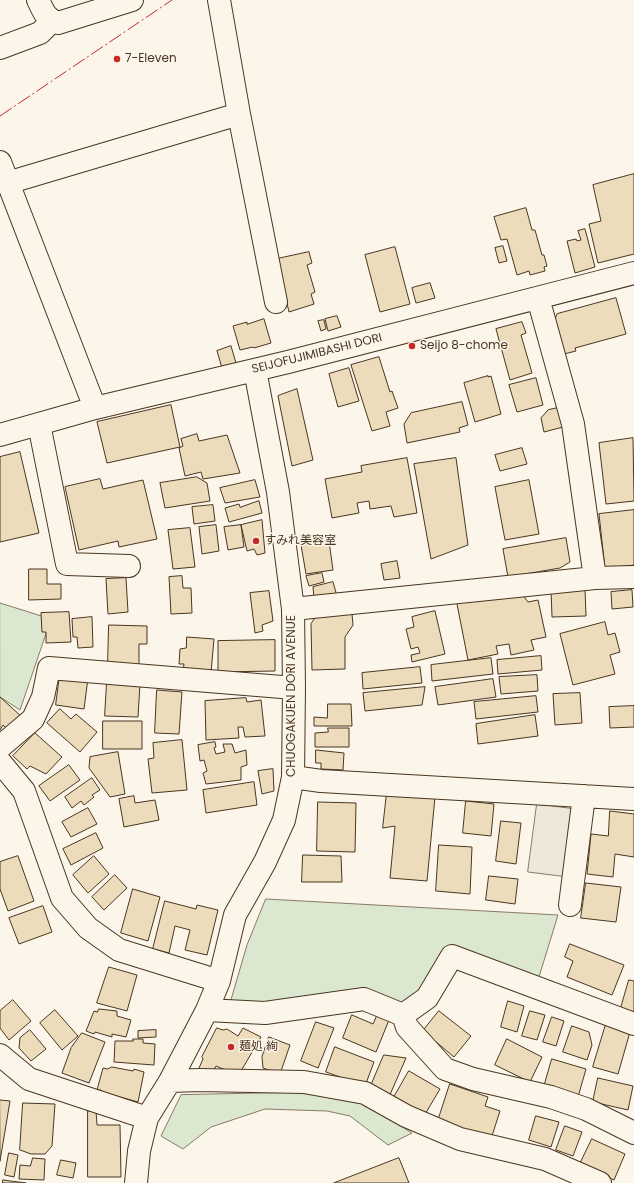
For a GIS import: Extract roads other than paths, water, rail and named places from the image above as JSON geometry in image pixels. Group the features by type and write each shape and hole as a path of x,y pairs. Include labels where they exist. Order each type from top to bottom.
{"street":[{"path":"38,0 46,16 52,21 58,23 132,0"},
{"path":"219,0 239,114 276,302"},
{"path":"0,48 40,33 52,21"},
{"path":"7,183 239,114"},
{"path":"0,162 95,408"},
{"name":"SEIJOFUJIMIBASHI DORI","path":"0,435 95,408 255,370 634,273"},
{"path":"538,298 573,424 595,578"},
{"name":"CHUOGAKUEN DORI AVENUE","path":"136,1183 139,1151 147,1118 170,1081 207,1010 219,981 235,915 265,862 284,820 293,778 294,688 292,609 278,492 255,370"},
{"path":"39,424 59,564 129,566"},
{"path":"292,609 595,578 634,577"},
{"path":"0,747 33,719 43,697 49,668 294,688"},
{"path":"0,762 24,791 62,898 88,928 119,950 219,981"},
{"path":"293,778 321,781 634,798"},
{"path":"570,905 584,796"},
{"path":"403,1015 427,998 452,956 634,1024"},
{"path":"207,1010 265,1013 364,999 403,1015 407,1027 445,1068 473,1079 551,1097 586,1109 634,1133"},
{"path":"0,1055 29,1079 147,1118"},
{"path":"170,1081 200,1080 304,1082 365,1094 406,1116 460,1139 545,1159 600,1183"}],"place":[{"name":"7-Eleven","path":"117,59"},
{"name":"Seijo 8-chome","path":"412,346"},
{"name":"すみれ美容室","path":"256,541"},
{"name":"麺処 絢","path":"231,1047"}]}
